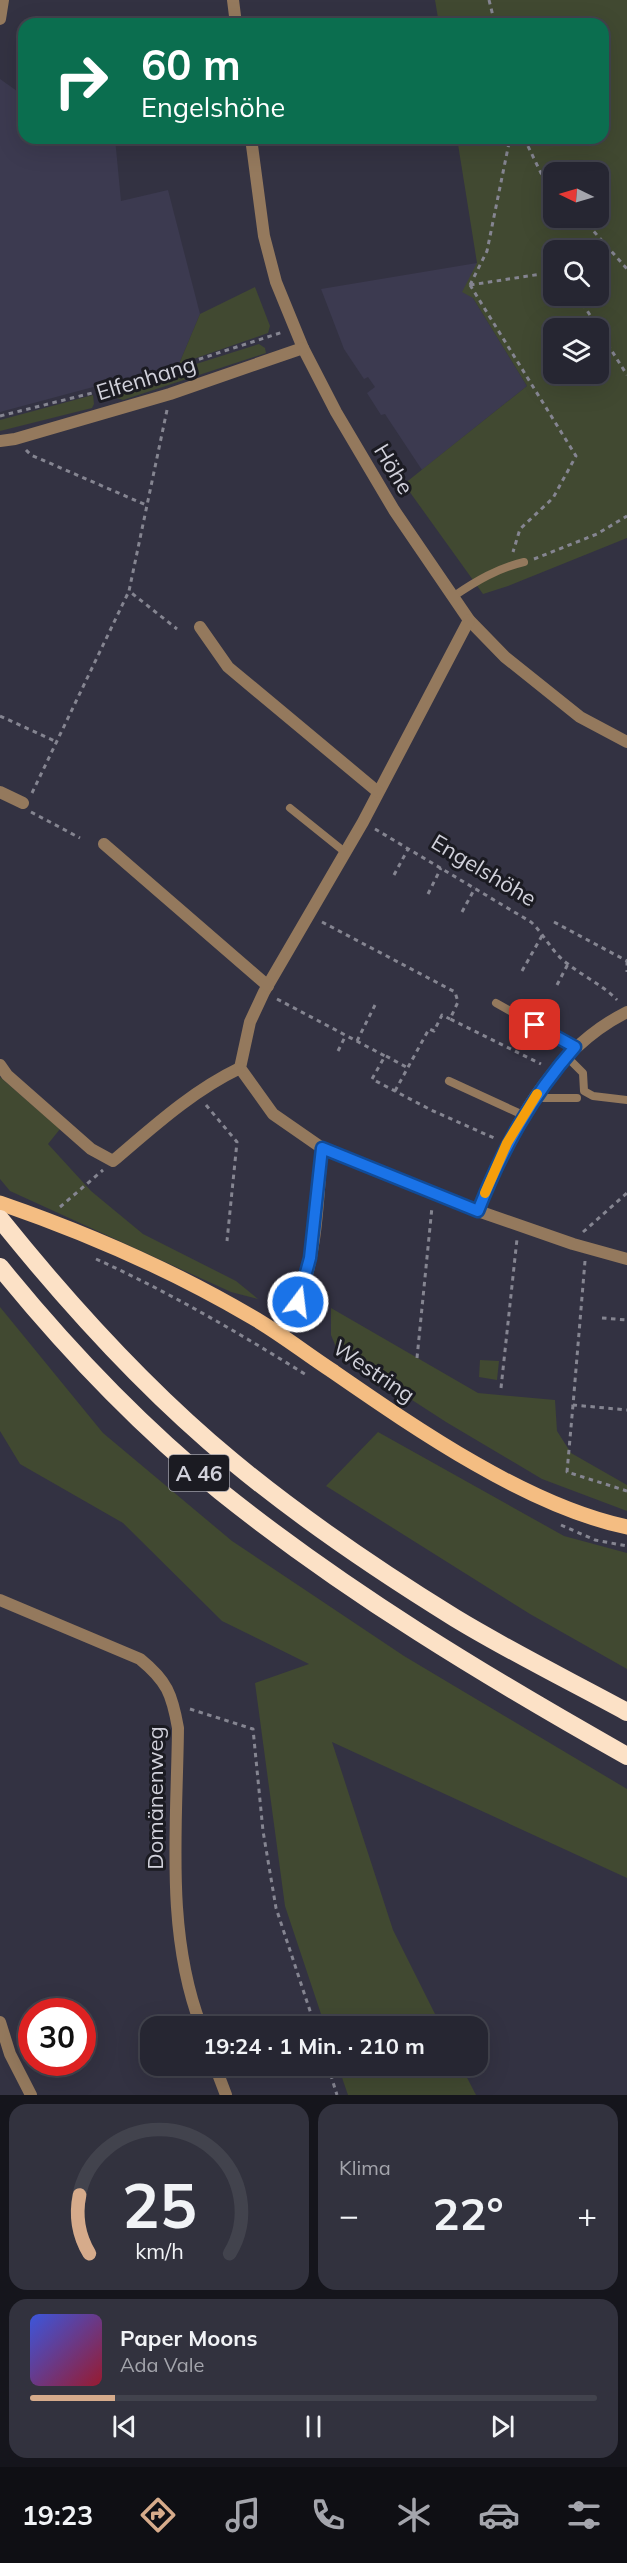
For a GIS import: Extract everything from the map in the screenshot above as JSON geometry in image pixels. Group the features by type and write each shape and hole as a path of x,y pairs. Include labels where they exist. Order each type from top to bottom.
{"highway":[{"name":"A 46","path":"0,1219 68,1301 134,1371 233,1462 332,1537 457,1619 627,1712"},
{"name":"A 46","path":"4,1272 109,1389 219,1490 308,1557 422,1633 627,1756"}],"main road":[{"name":"Westring","path":"0,1203 46,1219 155,1264 253,1317 425,1432 511,1482 558,1505 627,1527"}],"street":[{"path":"0,19 3,0"},
{"path":"233,0 235,18"},
{"name":"Höhe","path":"252,144 264,236 276,282 303,348 336,412 394,510 469,621 505,657 580,717 627,742"},
{"name":"Elfenhang","path":"0,441 15,440 170,394 303,348"},
{"path":"469,621 346,853 266,989 250,1022 240,1068 273,1114 322,1148 478,1211 573,1244 627,1259"},
{"path":"200,627 228,667 378,792"},
{"path":"0,792 26,803"},
{"path":"104,844 266,989"},
{"path":"478,1211 507,1143 535,1098 571,1052 624,1008"},
{"path":"0,1065 7,1075 92,1149 113,1161 196,1093 216,1079 240,1068"},
{"path":"281,1335 298,1302 310,1258 322,1148"},
{"name":"Domänenweg","path":"0,1600 140,1659 159,1674 168,1688 174,1703 178,1728 177,1904 181,1948 198,2016"},
{"path":"0,2022 10,2055 31,2095"},
{"path":"220,2076 226,2095"}],"lane":[{"path":"454,596 477,580 524,562"},
{"path":"290,808 346,853"},
{"path":"496,1003 571,1052 583,1073 584,1091 593,1096 627,1100"},
{"path":"448,1081 523,1115"},
{"path":"535,1098 577,1098"}],"path":[{"path":"489,0 494,18"},
{"path":"470,285 487,251 509,144"},
{"path":"527,144 543,175"},
{"path":"591,228 627,269"},
{"path":"470,285 543,274"},
{"path":"470,285 576,456 553,498 520,529 514,544 512,565"},
{"path":"0,416 104,390 295,328"},
{"path":"609,346 627,375"},
{"path":"80,838 26,803 129,591 170,394"},
{"path":"15,440 31,455 146,505"},
{"path":"524,562 597,534 627,516"},
{"path":"129,591 177,629"},
{"path":"0,716 57,742"},
{"name":"Engelshöhe","path":"363,822 531,922 543,934 553,950 568,964 607,989 624,1008"},
{"path":"394,875 408,849"},
{"path":"428,894 441,868"},
{"path":"462,912 475,888"},
{"path":"310,915 455,992 458,1002 450,1019"},
{"path":"554,922 627,961 627,972"},
{"path":"522,971 543,934"},
{"path":"557,985 568,964"},
{"path":"266,989 408,1068"},
{"path":"357,1041 375,1005"},
{"path":"395,1091 429,1029 434,1032 442,1015 555,1071"},
{"path":"338,1051 346,1035"},
{"path":"385,1056 372,1079 431,1110 507,1143"},
{"path":"196,1093 237,1142 227,1241"},
{"path":"46,1219 113,1161"},
{"path":"417,1358 433,1193"},
{"path":"573,1244 589,1225 627,1193"},
{"path":"501,1388 517,1239"},
{"path":"587,1248 567,1472 627,1491"},
{"path":"88,1255 147,1282 315,1380"},
{"path":"602,1318 627,1320"},
{"path":"573,1405 627,1410"},
{"path":"554,1521 595,1540 627,1546"},
{"path":"174,1703 253,1729 263,1831 276,1908 312,2016"},
{"path":"331,2076 338,2095"}],"shaded area":[{"path":"0,79 18,92 18,144 116,144 121,201 168,190 200,314 179,364 0,412"},
{"path":"477,263 473,298 527,386 422,470 385,414 381,415 367,393 375,387 368,377 364,379 344,349 321,289"}],"green space":[{"path":"435,0 627,0 627,538 483,594 404,484 527,386 473,298 462,292 477,263 458,144 609,144 609,18 438,18"},
{"path":"255,287 270,326 268,333 179,364 200,314"},
{"path":"259,344 265,348 266,353 123,400 117,398 115,393 117,389"},
{"path":"93,395 92,408 0,431 0,420"},
{"path":"0,1077 60,1129 48,1144 91,1191 143,1234 236,1281 258,1299 231,1292 10,1191 0,1179"},
{"path":"0,1307 103,1433 232,1541 404,1656 627,1789 627,1878 332,1742 393,1930 436,2016 322,2016 285,1906 255,1683 309,1664 222,1621 123,1523 20,1464 0,1431"},
{"path":"331,1308 478,1393 555,1400 557,1431 571,1453 627,1485 627,1511 542,1479 446,1422 338,1352 331,1335"},
{"path":"480,1360 499,1361 497,1380 479,1377"},
{"path":"378,1432 564,1536 627,1553 627,1669 530,1614 326,1486"},
{"path":"341,2076 466,2076 476,2095 348,2095"}],"slow traffic":[{"path":"485,1193 507,1143 537,1094"}],"route":[{"path":"298,1302 310,1258 322,1148 478,1211 496,1166 523,1115 540,1089 575,1047 535,1025"}]}
